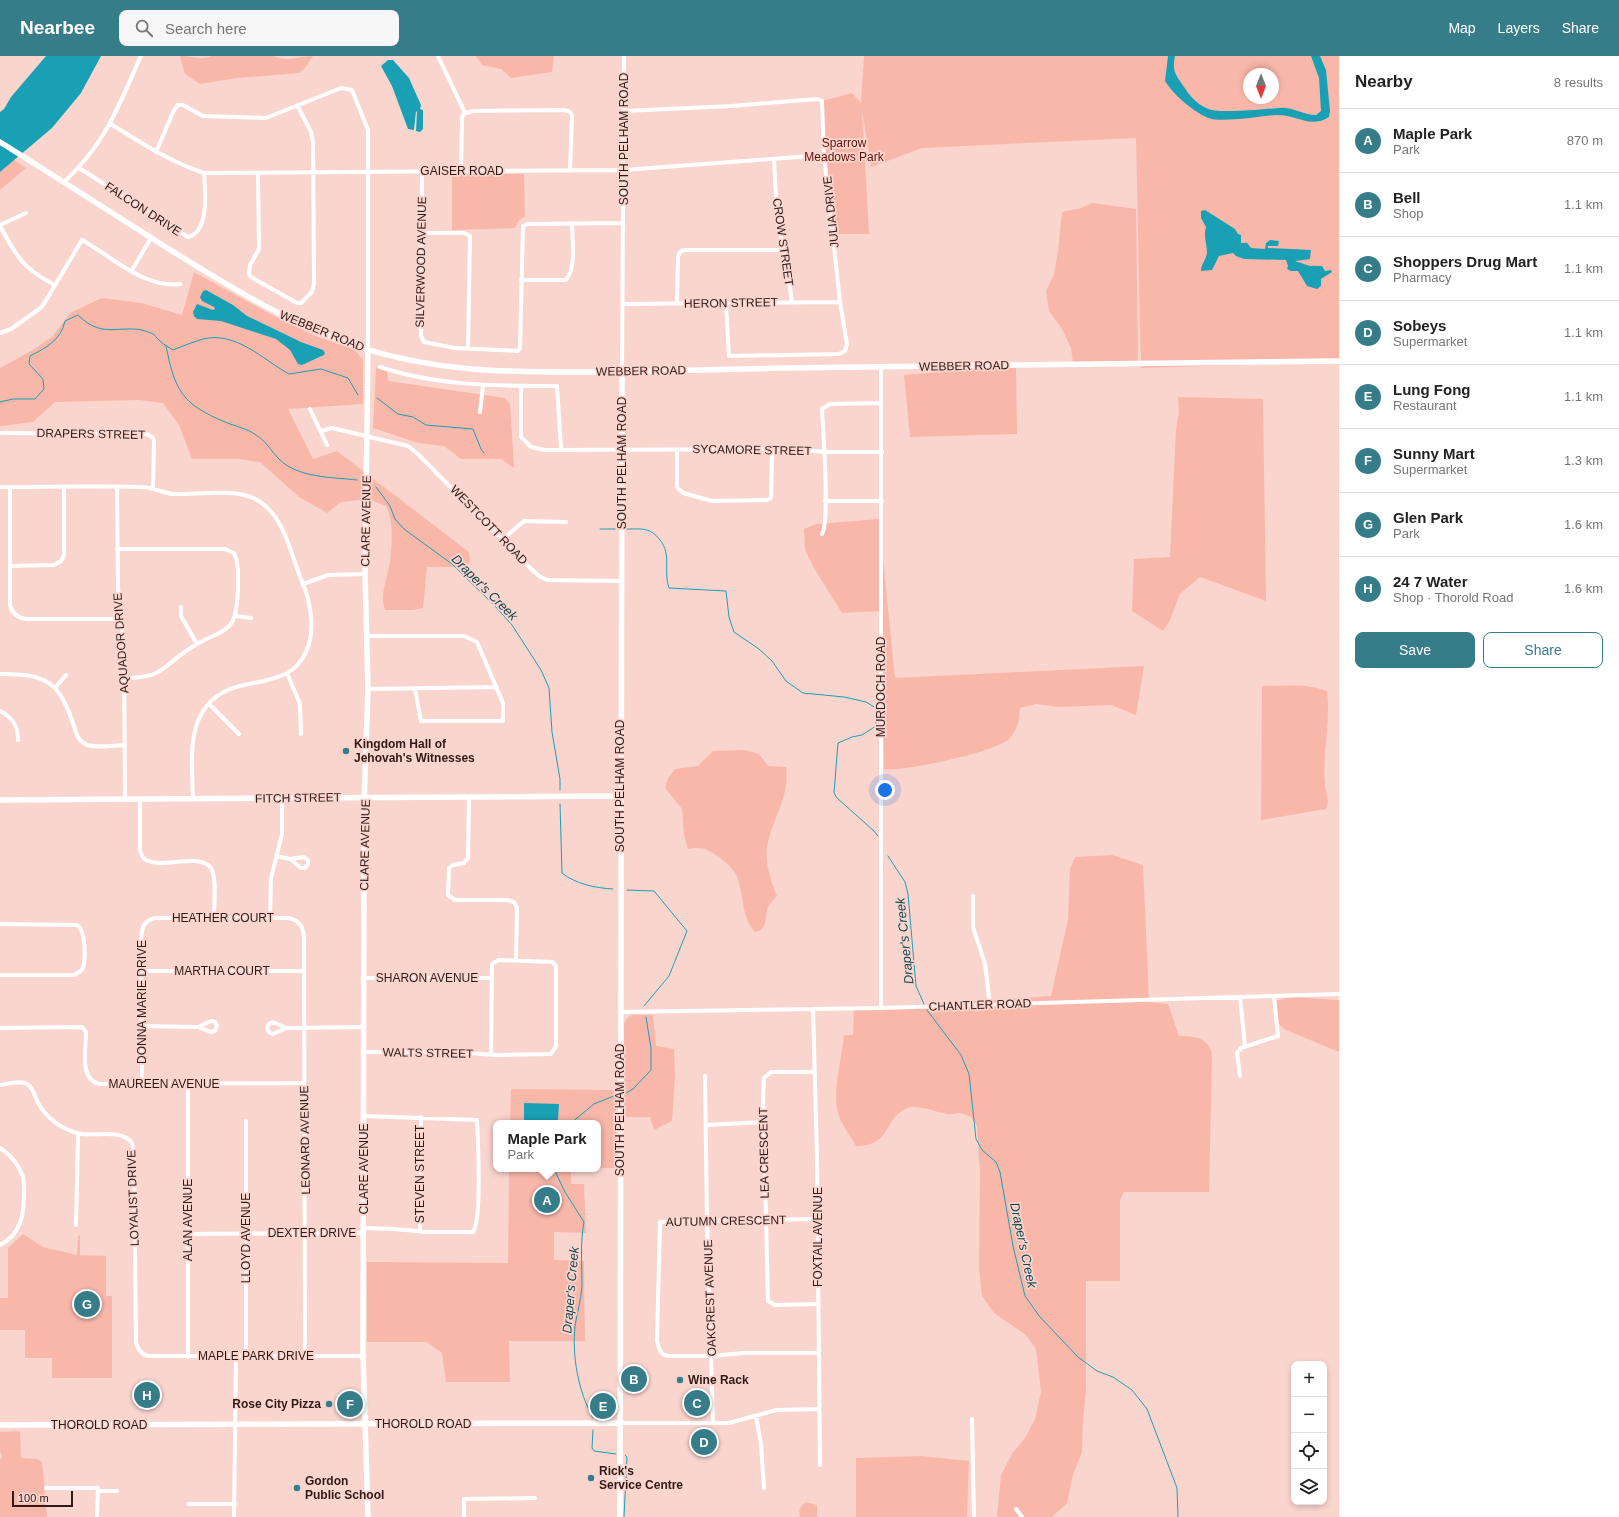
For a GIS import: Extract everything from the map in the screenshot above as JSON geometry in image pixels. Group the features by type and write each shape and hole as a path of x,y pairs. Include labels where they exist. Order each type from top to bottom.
{"main road":[{"name":"WEBBER ROAD","path":"0,142 151,238 265,307 304,326 368,349 421,363 494,372 622,372 881,366 1339,361"},
{"name":"CLARE AVENUE","path":"368,349 365,574 368,689 365,797 363,1356 368,1517"},
{"name":"SOUTH PELHAM ROAD","path":"620,1517 620,796 622,372"},
{"name":"FITCH STREET","path":"0,800 620,796"},
{"name":"THOROLD ROAD","path":"0,1425 620,1423"}],"street":[{"path":"64,182 79,168 111,124 141,56"},
{"path":"438,56 465,113"},
{"name":"SOUTH PELHAM ROAD","path":"622,372 624,56"},
{"name":"CLARE AVENUE","path":"297,105 341,88 352,90 368,130 368,349"},
{"name":"JULIA DRIVE","path":"624,111 732,106 817,99 822,101 824,155 840,302 847,344 845,351 839,354 729,356 726,304"},
{"path":"156,152 174,110 178,105 183,105 203,116 266,118 297,105 312,137 313,173 314,283 312,292 300,303 297,303 251,277 249,274 248,269 259,249 258,173"},
{"path":"461,171 462,118 465,113 473,111 565,110 570,112 572,115 570,170"},
{"name":"GAISER ROAD","path":"111,124 182,166 204,174 624,170 824,155"},
{"name":"CROW STREET","path":"774,158 777,218 784,250 792,302"},
{"name":"FALCON DRIVE","path":"79,168 188,237 195,233 205,216 204,174"},
{"name":"SILVERWOOD AVENUE","path":"422,172 422,340 428,343 468,349 519,350 523,226 528,224 623,223"},
{"path":"26,212 0,226 21,262 41,278 56,285"},
{"path":"521,280 565,280 570,276 573,269 572,224"},
{"path":"422,233 464,233 470,236 468,349"},
{"path":"132,270 151,238"},
{"path":"0,333 11,329 42,307 82,240 132,270 159,284 180,284"},
{"path":"677,303 678,257 680,252 684,250 784,250"},
{"name":"HERON STREET","path":"623,304 840,302"},
{"name":"MURDOCH ROAD","path":"881,366 881,1008"},
{"path":"380,367 400,374 483,386 557,386 561,448"},
{"path":"480,412 483,386"},
{"name":"SYCAMORE STREET","path":"521,386 521,437 531,447 545,450 797,449 824,452 882,452"},
{"path":"822,534 825,530 825,501 822,409 825,405 830,404 881,403"},
{"path":"310,409 327,445"},
{"name":"WESTCOTT ROAD","path":"321,431 332,428 408,446 419,455 539,576 547,580 621,581"},
{"name":"DRAPERS STREET","path":"0,433 147,434 153,438 154,441 153,489"},
{"path":"677,450 677,487 679,490 683,493 712,501 767,500 772,498 772,449"},
{"path":"0,487 117,487 153,489 172,494 238,494 260,502 270,511 284,531 310,603 310,638 302,659 287,673 278,678 231,689 222,693 199,716 194,730 193,799"},
{"path":"10,487 10,608 20,618 27,619 121,619"},
{"path":"10,566 54,565 62,561 64,555 64,487"},
{"name":"AQUADOR DRIVE","path":"117,487 118,587 125,678 125,799"},
{"path":"825,501 882,501"},
{"path":"503,539 524,521 566,522"},
{"path":"117,549 229,550 234,554 237,562 238,606 236,616 228,628 221,633 197,644 154,676 125,678"},
{"path":"303,584 328,575 365,574"},
{"path":"181,607 181,616 197,644"},
{"path":"236,616 251,618"},
{"path":"367,636 464,636 471,638 476,642 503,703 502,721 421,721 415,689"},
{"path":"287,673 300,704 301,734"},
{"path":"0,674 30,675 45,680 55,688 65,702 77,735 82,742 92,746 125,745"},
{"path":"55,688 66,675"},
{"path":"368,689 497,687"},
{"path":"210,704 239,734"},
{"path":"0,711 10,717 16,725 18,740"},
{"path":"469,797 468,858 464,863 448,866 449,899 509,900 514,902 517,908 516,960"},
{"path":"140,799 142,856 146,860 152,862 200,862 208,865 212,872 214,883 214,917"},
{"path":"270,918 271,878 282,834 282,799"},
{"path":"276,856 290,859"},
{"path":"973,896 973,927 985,964 990,1005"},
{"name":"HEATHER COURT","path":"146,922 154,918 214,917 291,918 300,924"},
{"name":"DONNA MARIE DRIVE","path":"142,1084 141,970 142,930 146,922"},
{"path":"0,924 78,925 83,934 84,965 81,972 74,975 0,975"},
{"name":"LEONARD AVENUE","path":"300,924 303,931 306,1233 305,1356"},
{"name":"WALTS STREET","path":"364,1052 450,1052 491,1055 553,1055 556,1046 555,961 492,961 491,1055"},
{"name":"MARTHA COURT","path":"141,970 303,971"},
{"name":"SHARON AVENUE","path":"364,978 491,978"},
{"name":"CHANTLER ROAD","path":"620,1012 881,1008 1339,994"},
{"path":"1240,1076 1237,1053 1245,1046 1278,1036 1274,996"},
{"path":"1240,997 1245,1046"},
{"name":"FOXTAIL AVENUE","path":"813,1009 820,1465"},
{"path":"141,1026 198,1027"},
{"name":"MAUREEN AVENUE","path":"0,1028 82,1027 86,1032 86,1071 90,1080 98,1084 304,1083"},
{"path":"286,1028 364,1027"},
{"name":"LEA CRESCENT","path":"815,1072 771,1072 766,1075 763,1083 768,1301 775,1305 818,1304"},
{"name":"OAKCREST AVENUE","path":"705,1076 707,1222 713,1422"},
{"name":"LOYALIST DRIVE","path":"0,1085 19,1083 28,1085 32,1088 41,1107 51,1119 59,1125 78,1133 121,1135 128,1139 133,1146 136,1342 140,1352 150,1356"},
{"name":"ALAN AVENUE","path":"188,1084 188,1356"},
{"path":"364,1116 421,1117"},
{"name":"DEXTER DRIVE","path":"188,1234 306,1233 394,1228 420,1231 473,1232 476,1224 479,1174 477,1120 421,1117"},
{"name":"STEVEN STREET","path":"420,1231 421,1117"},
{"name":"LLOYD AVENUE","path":"246,1121 246,1356"},
{"path":"706,1125 764,1122"},
{"path":"76,1225 78,1133"},
{"path":"0,1148 9,1156 19,1169 23,1178 24,1188 24,1210 21,1222 14,1234 0,1245"},
{"name":"AUTUMN CRESCENT","path":"817,1220 660,1222 658,1341 659,1350 664,1355 712,1356 743,1353 818,1353"},
{"name":"MAPLE PARK DRIVE","path":"150,1356 363,1356"},
{"path":"234,1517 236,1356"},
{"name":"THOROLD ROAD","path":"620,1423 736,1422 776,1410 819,1409"},
{"path":"756,1416 761,1444 764,1488"},
{"path":"972,1419 974,1517"},
{"path":"46,1488 98,1488 98,1491 117,1491"},
{"path":"98,1491 98,1517"},
{"path":"464,1517 464,1498 535,1498"},
{"path":"189,1504 235,1504"},
{"path":"1016,1508 1022,1517"}],"green space":[{"path":"180,56 200,58 211,56 273,56 289,59 313,56 305,68 299,73 237,78 200,84 185,74"},
{"path":"476,56 554,56 552,72 511,78 501,69 482,65"},
{"name":"Sparrow Meadows Park","path":"864,56 1339,56 1339,362 1141,368 1136,138 922,148 871,167 862,110 869,234 833,234 824,155 822,101 852,93 861,103"},
{"path":"14,160 26,168 0,190 0,172"},
{"path":"452,174 524,174 525,217 519,220 515,228 452,230"},
{"path":"1093,203 1136,209 1138,363 1073,363 1071,348 1062,329 1049,311 1046,291 1054,274 1062,212 1081,208"},
{"path":"194,272 272,315 313,335 355,350 363,360 363,404 288,409 313,459 337,451 469,552 470,563 454,567 427,567 423,608 413,610 385,610 383,604 383,592 390,561 392,540 389,512 386,506 369,499 341,502 327,513 299,497 260,462 239,459 192,459 179,425 163,403 139,400 55,402 33,422 0,426 0,368 33,350 53,336 70,313 102,298 141,303 182,315"},
{"path":"1016,366 1017,434 910,437 904,375"},
{"path":"376,368 387,371 388,381 505,398 510,404 514,468 501,459 461,459 444,446 418,443 373,428"},
{"path":"1178,397 1263,399 1266,601 1200,577 1180,594 1169,622 1163,631 1132,611 1134,559 1170,557 1176,429 1179,412"},
{"path":"879,519 895,678 1144,666 1136,715 1111,705 1060,707 1036,704 1020,708 1016,728 1009,739 987,750 928,764 884,769 882,611 842,613 815,570 805,550 804,529 816,524"},
{"path":"1262,686 1303,686 1319,688 1327,691 1328,715 1324,773 1328,799 1326,809 1261,820"},
{"path":"745,750 759,754 768,766 786,767 787,778 783,799 769,837 767,848 768,866 777,896 768,907 764,925 755,932 747,920 740,886 734,871 717,856 707,850 699,848 688,849 684,835 682,809 665,788 668,778 675,769 698,766 713,751"},
{"path":"1112,855 1143,865 1149,1002 1168,1004 1179,1036 1199,1038 1207,1044 1212,1053 1209,1192 1124,1192 1120,1200 1120,1281 1086,1281 1086,1390 1082,1452 1073,1475 1067,1503 1052,1517 997,1517 1001,1475 1013,1452 1025,1438 1035,1419 1041,1392 1036,1349 1026,1335 994,1313 982,1296 979,1268 980,1172 977,1126 971,1117 962,1113 948,1114 920,1107 909,1107 898,1114 881,1137 875,1142 867,1145 856,1146 841,1122 836,1104 844,1035 853,1035 854,1009 1051,996 1068,919 1070,869 1075,857"},
{"path":"1292,997 1339,1000 1339,1052 1286,1030 1275,1021 1274,1001"},
{"path":"632,1015 653,1015 656,1046 674,1049 675,1075 672,1121 654,1130 650,1117 623,1117 624,1023 628,1017"},
{"path":"511,1089 616,1090 616,1168 601,1168 601,1120 510,1120"},
{"path":"509,1172 571,1172 571,1184 584,1184 586,1233 554,1232 554,1260 584,1261 585,1341 509,1341 510,1382 446,1382 442,1353 427,1342 367,1342 367,1262 508,1263"},
{"path":"23,1234 43,1247 77,1255 78,1236 80,1235 80,1255 106,1256 106,1296 112,1296 112,1378 52,1378 52,1358 25,1358 25,1330 0,1330 0,1298 8,1298 8,1248"},
{"path":"20,1431 21,1458 37,1459 42,1462 47,1517 0,1517 0,1460 2,1457 0,1451 0,1432"},
{"path":"921,1456 969,1461 967,1517 856,1517 856,1458"},
{"path":"806,1502 817,1505 817,1517 800,1517 800,1508"}],"water":[{"path":"46,56 101,56 81,93 52,128 0,172 0,112"},
{"path":"1168,56 1175,56 1174,69 1178,79 1194,99 1206,108 1212,110 1232,111 1283,108 1316,115 1321,111 1319,78 1311,56 1320,56 1326,70 1330,111 1329,117 1316,122 1283,115 1229,120 1212,119 1206,117 1183,101 1165,81"},
{"path":"388,60 393,60 409,78 421,105 420,109 423,110 423,129 420,132 416,131 416,111 414,130 408,129 392,86 381,66"},
{"path":"1205,210 1235,229 1238,234 1241,235 1241,243 1247,243 1251,248 1265,249 1266,243 1270,240 1279,241 1278,246 1268,246 1268,248 1311,250 1310,259 1295,261 1310,266 1322,266 1325,271 1331,270 1332,272 1321,279 1321,286 1317,289 1307,286 1298,271 1291,271 1287,269 1288,266 1286,260 1244,259 1233,253 1219,256 1212,270 1201,271 1207,253 1205,237 1206,227 1201,218 1201,211"},
{"path":"206,290 233,305 247,316 301,342 323,350 325,353 324,355 302,365 298,364 290,350 276,339 221,321 197,319 193,312 197,304 213,310 215,309 202,301 200,297 203,291"},
{"path":"524,1103 559,1104 558,1120 524,1120"}],"waterway":[{"name":"Draper's Creek","path":"0,402 13,399 35,399 44,389 43,379 29,364 30,356 52,343 63,328 65,321 78,315 97,328 114,330 132,329 154,334 163,344 173,350 203,339 227,339 248,348 289,374 321,369 348,378 358,395"},
{"name":"Draper's Creek","path":"166,346 177,385 190,402 199,409 260,437 279,459 296,470 315,476 357,480"},
{"name":"Draper's Creek","path":"377,398 398,414 413,417 426,425 473,429 484,453"},
{"name":"Draper's Creek","path":"376,487 390,506 395,519 404,529 452,564 494,605 512,625 541,670 549,688 552,732 560,779 560,790"},
{"path":"600,529 615,529"},
{"name":"Draper's Creek","path":"627,529 641,529 649,531 660,540 666,551 667,581 669,588 726,591 729,617 734,632 759,649 772,661 786,681 803,693 844,697 866,702 876,708 876,726 862,735 852,737 838,743 834,793 837,798 878,836"},
{"path":"560,804 562,873 567,877 586,885 613,889"},
{"name":"Draper's Creek","path":"888,856 905,882 908,894 916,986 924,1004"},
{"name":"Draper's Creek","path":"627,890 654,891 687,931 669,976 644,1006"},
{"name":"Draper's Creek","path":"927,1010 961,1055 969,1074 976,1139 982,1150 996,1162 1000,1172 1013,1246 1025,1296 1040,1317 1078,1357 1097,1371 1113,1377 1132,1390 1147,1409 1177,1488 1178,1517"},
{"name":"Draper's Creek","path":"626,1093 633,1089 651,1070 651,1048 646,1017"},
{"name":"Draper's Creek","path":"575,1120 594,1104 614,1096"},
{"name":"Draper's Creek","path":"555,1172 565,1192 584,1222 582,1246 582,1286 575,1326 574,1349 577,1373 583,1396 593,1418"},
{"name":"Draper's Creek","path":"593,1430 592,1448 594,1451 616,1454"},
{"name":"Draper's Creek","path":"624,1517 627,1457 625,1455"}],"place":[{"name":"Kingdom Hall of Jehovah's Witnesses","path":"346,751"},
{"name":"Maple Park","path":"547,1200"},
{"name":"Glen Park","path":"87,1304"},
{"name":"Bell","path":"634,1379"},
{"name":"Wine Rack","path":"680,1380"},
{"name":"24 7 Water","path":"147,1395"},
{"name":"Shoppers Drug Mart","path":"697,1403"},
{"name":"Rose City Pizza","path":"329,1404"},
{"name":"Sunny Mart","path":"350,1404"},
{"name":"Lung Fong","path":"603,1406"},
{"name":"Sobeys","path":"704,1442"},
{"name":"Rick's Service Centre","path":"591,1478"},
{"name":"Gordon Public School","path":"297,1488"}]}
